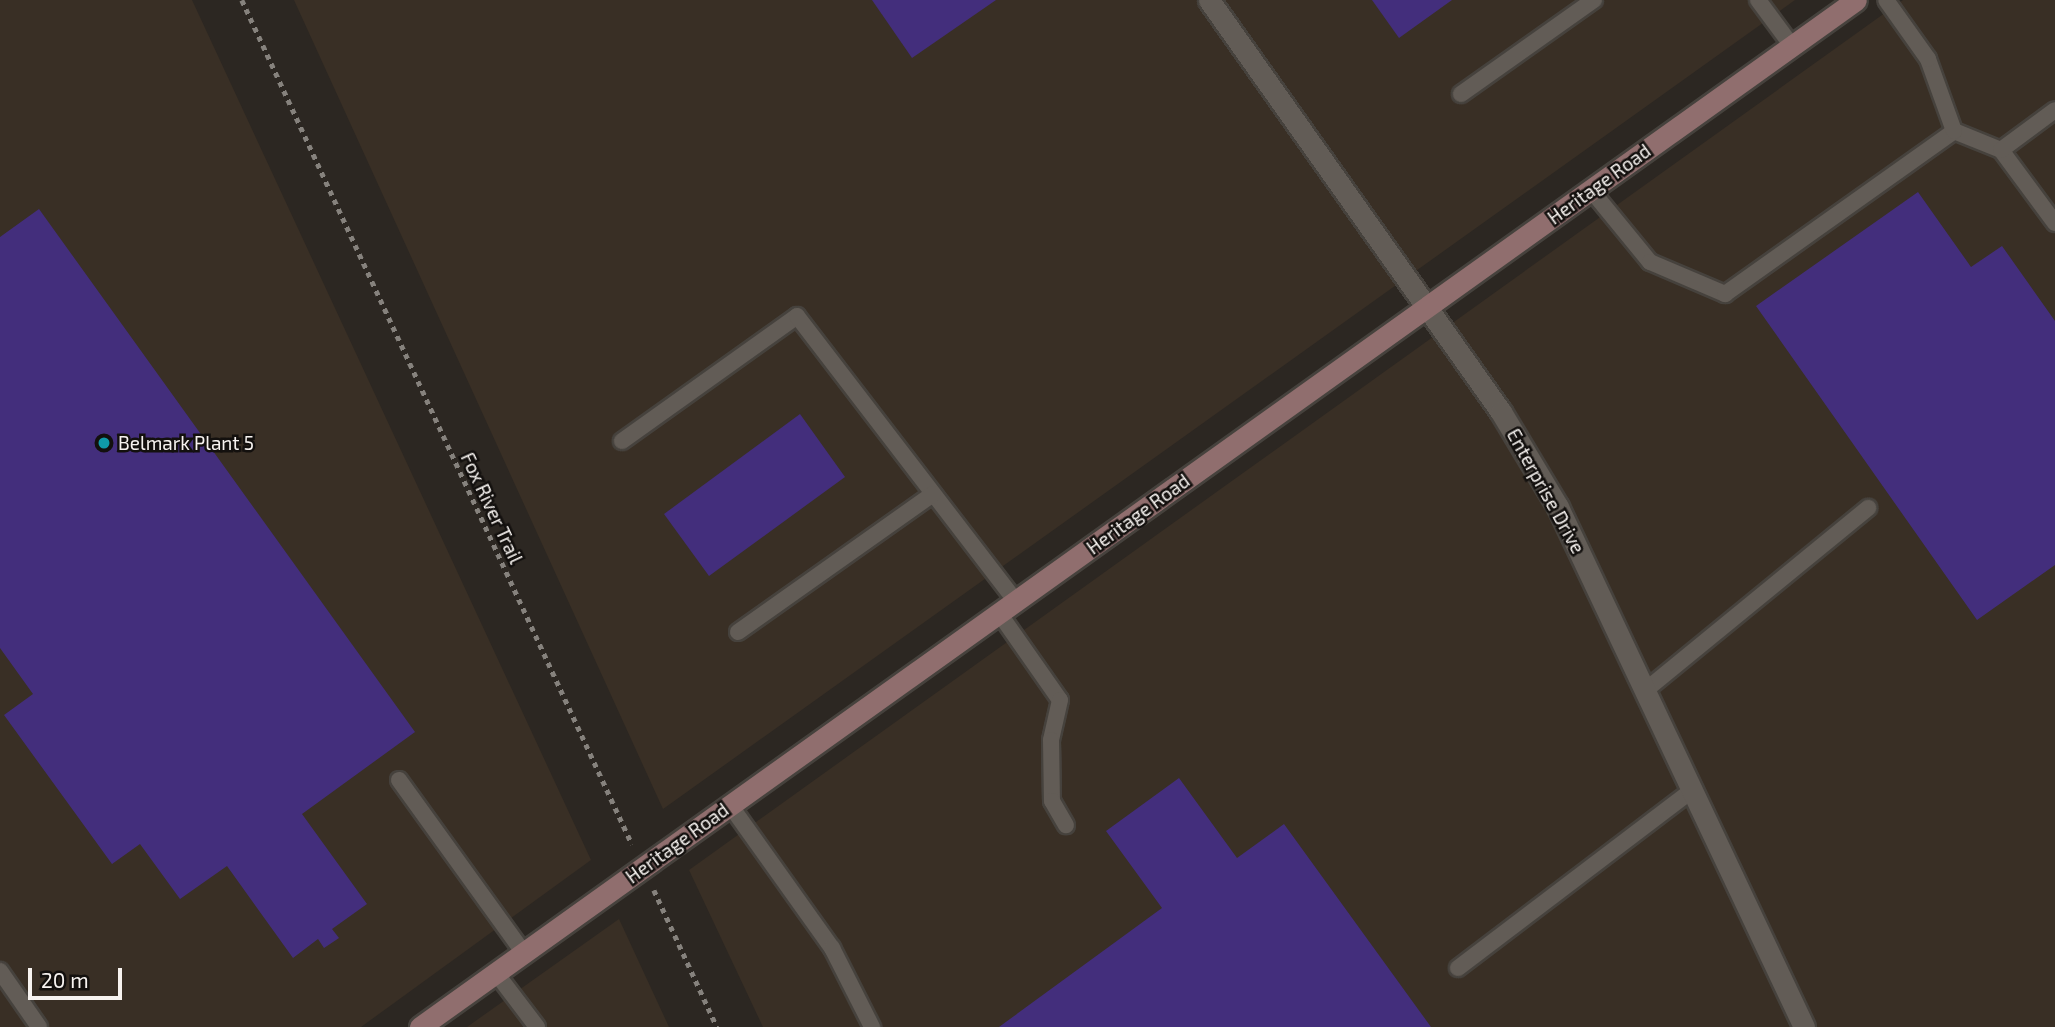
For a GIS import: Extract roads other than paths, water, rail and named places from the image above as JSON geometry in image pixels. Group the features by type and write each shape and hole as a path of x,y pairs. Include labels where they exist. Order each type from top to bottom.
{"main road":[{"name":"Heritage Road","path":"420,1027 1856,0"}],"street":[{"name":"Enterprise Drive","path":"1209,0 1501,412 1558,507 1647,689 1804,1027"}],"lane":[{"path":"1461,94 1594,0"},
{"path":"1758,0 1792,46"},
{"path":"1886,0 1928,59 1954,131 2001,150 2055,223"},
{"path":"2001,150 2055,110"},
{"path":"1591,190 1650,262 1725,294 1954,131"},
{"path":"622,441 797,316 933,494 1007,607 1060,700 1051,740 1052,801 1066,825"},
{"path":"738,632 933,494"},
{"path":"1647,689 1868,508"},
{"path":"399,780 524,953"},
{"path":"1458,968 1694,789"},
{"path":"730,805 832,948 872,1027"},
{"path":"0,971 39,1027"},
{"path":"496,973 537,1027"}],"place":[{"name":"Belmark Plant 5","path":"104,443"}]}
